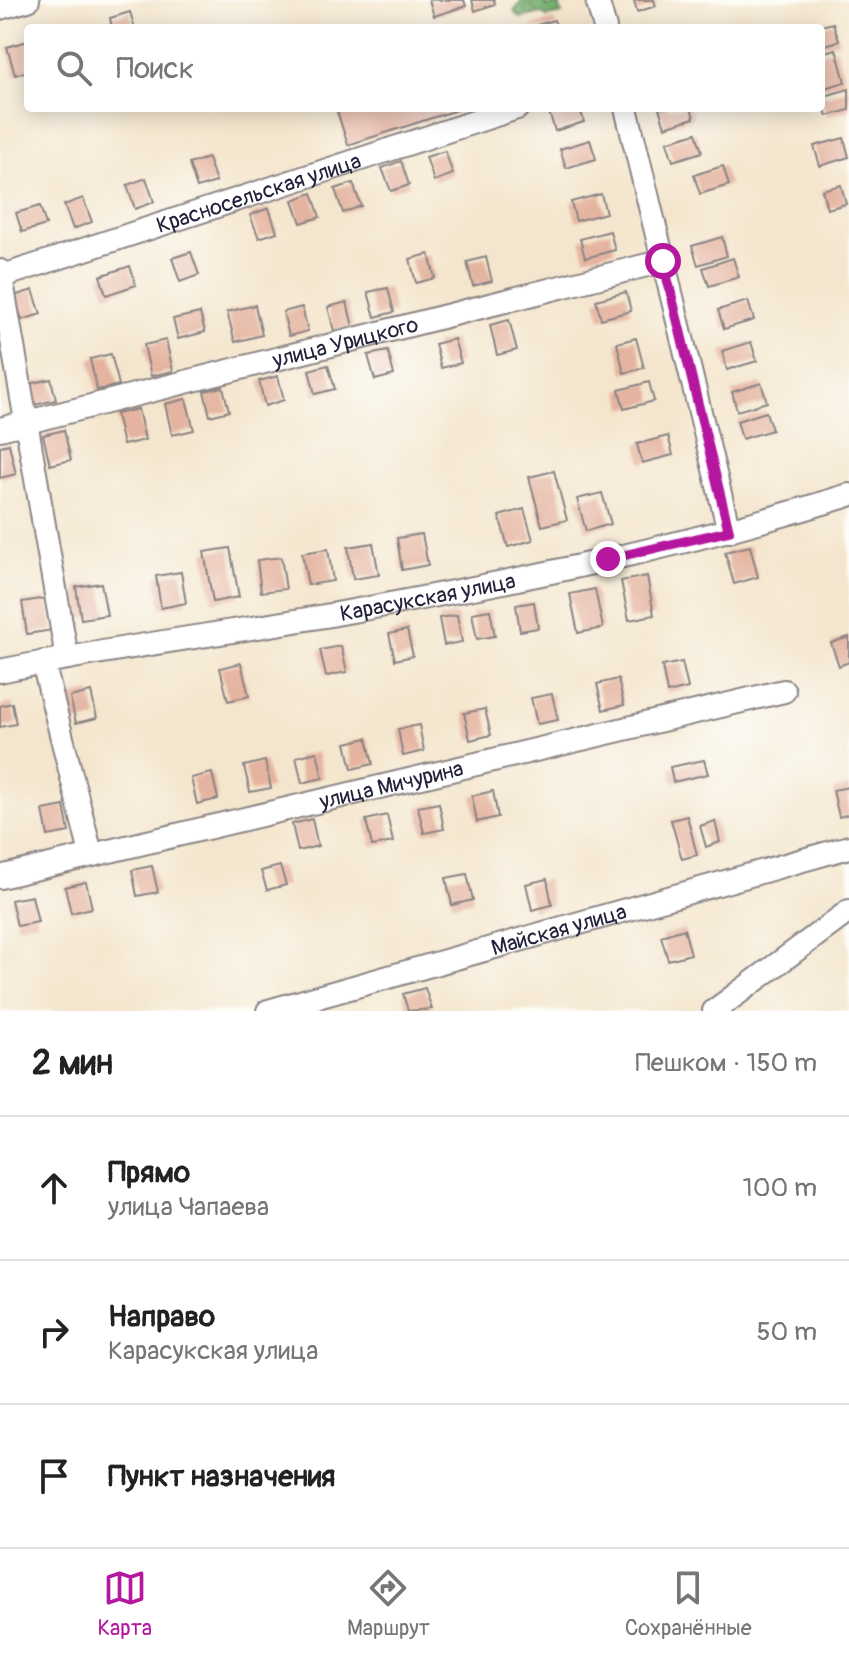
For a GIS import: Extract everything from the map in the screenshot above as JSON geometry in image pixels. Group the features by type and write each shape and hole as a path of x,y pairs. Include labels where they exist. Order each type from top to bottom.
{"street":[{"path":"0,8 28,0"},
{"path":"597,0 604,24"},
{"name":"Красносельская улица","path":"0,275 505,112"},
{"path":"627,112 729,531"},
{"name":"улица Урицкого","path":"0,429 663,261"},
{"path":"0,275 67,658"},
{"name":"Карасукская улица","path":"0,671 346,612 608,559 848,501"},
{"path":"43,662 91,854"},
{"name":"улица Мичурина","path":"0,877 784,691"},
{"name":"Майская улица","path":"268,1011 849,847"},
{"path":"714,1011 849,911"}],"green space":[{"path":"546,0 546,7 559,4 562,14 547,17 541,13 521,18 514,12 522,1"}],"building":[{"path":"429,0 464,0 466,6 434,16"},
{"path":"472,0 494,0 495,4 475,11"},
{"path":"634,0 654,0 656,6 637,12"},
{"path":"130,12 134,24 111,24 110,18"},
{"path":"833,23 839,41 825,45 825,25"},
{"path":"24,42 24,72 15,75 7,47"},
{"path":"836,49 845,82 825,88 825,52"},
{"path":"849,89 849,110 827,116 825,96"},
{"path":"337,112 451,112 348,145"},
{"path":"549,112 581,112 584,122 555,131"},
{"path":"660,112 692,112 694,118 665,127"},
{"path":"696,133 702,152 673,161 667,142"},
{"path":"844,138 849,157 820,166 814,146"},
{"path":"590,140 596,159 566,168 560,149"},
{"path":"445,151 453,174 434,181 426,157"},
{"path":"208,158 216,182 197,188 189,164"},
{"path":"401,161 409,185 391,191 382,168"},
{"path":"723,166 729,185 700,194 694,175"},
{"path":"146,178 154,202 135,209 127,185"},
{"path":"353,183 361,206 343,213 335,189"},
{"path":"841,185 846,204 827,209 822,190"},
{"path":"312,193 320,217 301,223 293,200"},
{"path":"601,194 606,213 576,221 571,202"},
{"path":"83,198 92,222 73,229 64,205"},
{"path":"40,206 46,225 22,232 16,213"},
{"path":"269,208 277,232 259,238 250,215"},
{"path":"610,231 615,250 585,258 580,239"},
{"path":"722,237 727,256 698,265 692,246"},
{"path":"191,252 199,275 180,282 172,258"},
{"path":"429,254 435,278 416,283 410,259"},
{"path":"486,257 492,281 473,286 467,262"},
{"path":"733,258 739,277 709,286 703,268"},
{"path":"130,266 136,285 106,295 100,276"},
{"path":"388,288 394,312 375,317 368,292"},
{"path":"33,290 41,314 22,320 14,296"},
{"path":"626,292 631,311 601,319 596,300"},
{"path":"748,301 754,320 724,329 718,310"},
{"path":"347,302 353,327 334,331 328,307"},
{"path":"255,305 262,335 235,342 227,312"},
{"path":"302,307 308,331 289,336 283,312"},
{"path":"200,313 205,332 178,339 173,319"},
{"path":"509,320 517,350 497,355 490,325"},
{"path":"636,338 644,368 624,373 617,343"},
{"path":"454,339 461,363 441,368 435,344"},
{"path":"166,340 173,371 151,376 144,345"},
{"path":"751,342 757,361 727,370 722,351"},
{"path":"388,351 394,375 375,380 368,355"},
{"path":"111,354 119,385 97,390 90,359"},
{"path":"328,365 335,389 315,394 309,370"},
{"path":"278,376 284,400 265,406 259,381"},
{"path":"51,379 56,400 34,405 29,384"},
{"path":"649,382 654,401 624,409 619,390"},
{"path":"761,383 767,402 737,411 732,392"},
{"path":"223,387 229,411 210,416 204,391"},
{"path":"186,399 194,430 172,435 165,404"},
{"path":"138,409 145,440 123,445 116,414"},
{"path":"766,412 772,430 742,439 737,421"},
{"path":"64,430 71,460 50,465 43,435"},
{"path":"668,436 673,455 642,463 637,444"},
{"path":"9,444 16,474 0,478 0,446"},
{"path":"554,471 567,520 542,526 529,477"},
{"path":"602,493 611,524 586,531 577,499"},
{"path":"524,509 533,540 508,547 499,516"},
{"path":"422,534 428,565 402,570 397,538"},
{"path":"373,543 379,575 353,579 348,547"},
{"path":"750,546 758,577 734,584 725,552"},
{"path":"230,548 239,597 213,602 204,552"},
{"path":"328,549 333,581 308,585 302,553"},
{"path":"281,557 286,589 261,592 257,560"},
{"path":"181,572 186,603 161,608 156,576"},
{"path":"647,576 654,615 629,620 621,581"},
{"path":"101,583 107,615 81,619 76,587"},
{"path":"595,589 603,628 578,633 570,594"},
{"path":"47,598 53,630 27,634 22,602"},
{"path":"534,602 538,628 520,631 516,605"},
{"path":"490,610 495,636 477,639 472,613"},
{"path":"457,615 462,642 444,645 439,618"},
{"path":"407,630 413,656 395,660 389,634"},
{"path":"849,637 849,662 839,666 831,643"},
{"path":"341,646 347,672 326,676 320,650"},
{"path":"682,662 688,688 667,693 662,666"},
{"path":"241,663 249,696 228,701 220,668"},
{"path":"618,679 624,705 603,710 597,684"},
{"path":"91,692 97,718 76,723 70,697"},
{"path":"552,694 558,720 537,724 531,698"},
{"path":"12,703 16,724 0,727 0,706"},
{"path":"485,709 491,735 470,740 464,713"},
{"path":"419,725 424,751 403,756 398,729"},
{"path":"367,738 373,764 352,769 346,743"},
{"path":"317,752 323,778 302,783 296,757"},
{"path":"704,760 708,774 673,782 670,767"},
{"path":"265,761 271,788 250,792 244,766"},
{"path":"212,773 218,799 197,804 191,778"},
{"path":"849,787 849,814 839,817 833,790"},
{"path":"493,791 498,817 477,822 472,796"},
{"path":"439,803 444,829 424,833 418,807"},
{"path":"64,806 69,832 48,836 43,810"},
{"path":"387,815 393,842 372,846 366,820"},
{"path":"687,816 697,855 682,859 671,820"},
{"path":"312,819 318,846 298,851 292,824"},
{"path":"715,821 720,842 706,847 700,826"},
{"path":"152,866 158,892 137,896 132,870"},
{"path":"280,866 286,885 267,890 261,871"},
{"path":"467,874 473,900 452,905 446,878"},
{"path":"547,879 552,905 532,910 526,884"},
{"path":"86,882 92,908 71,913 65,887"},
{"path":"32,896 38,922 17,926 11,900"},
{"path":"684,929 691,954 668,960 661,936"},
{"path":"425,988 432,1009 408,1011 403,994"}],"route":[{"path":"608,559 729,531 663,261"}]}
